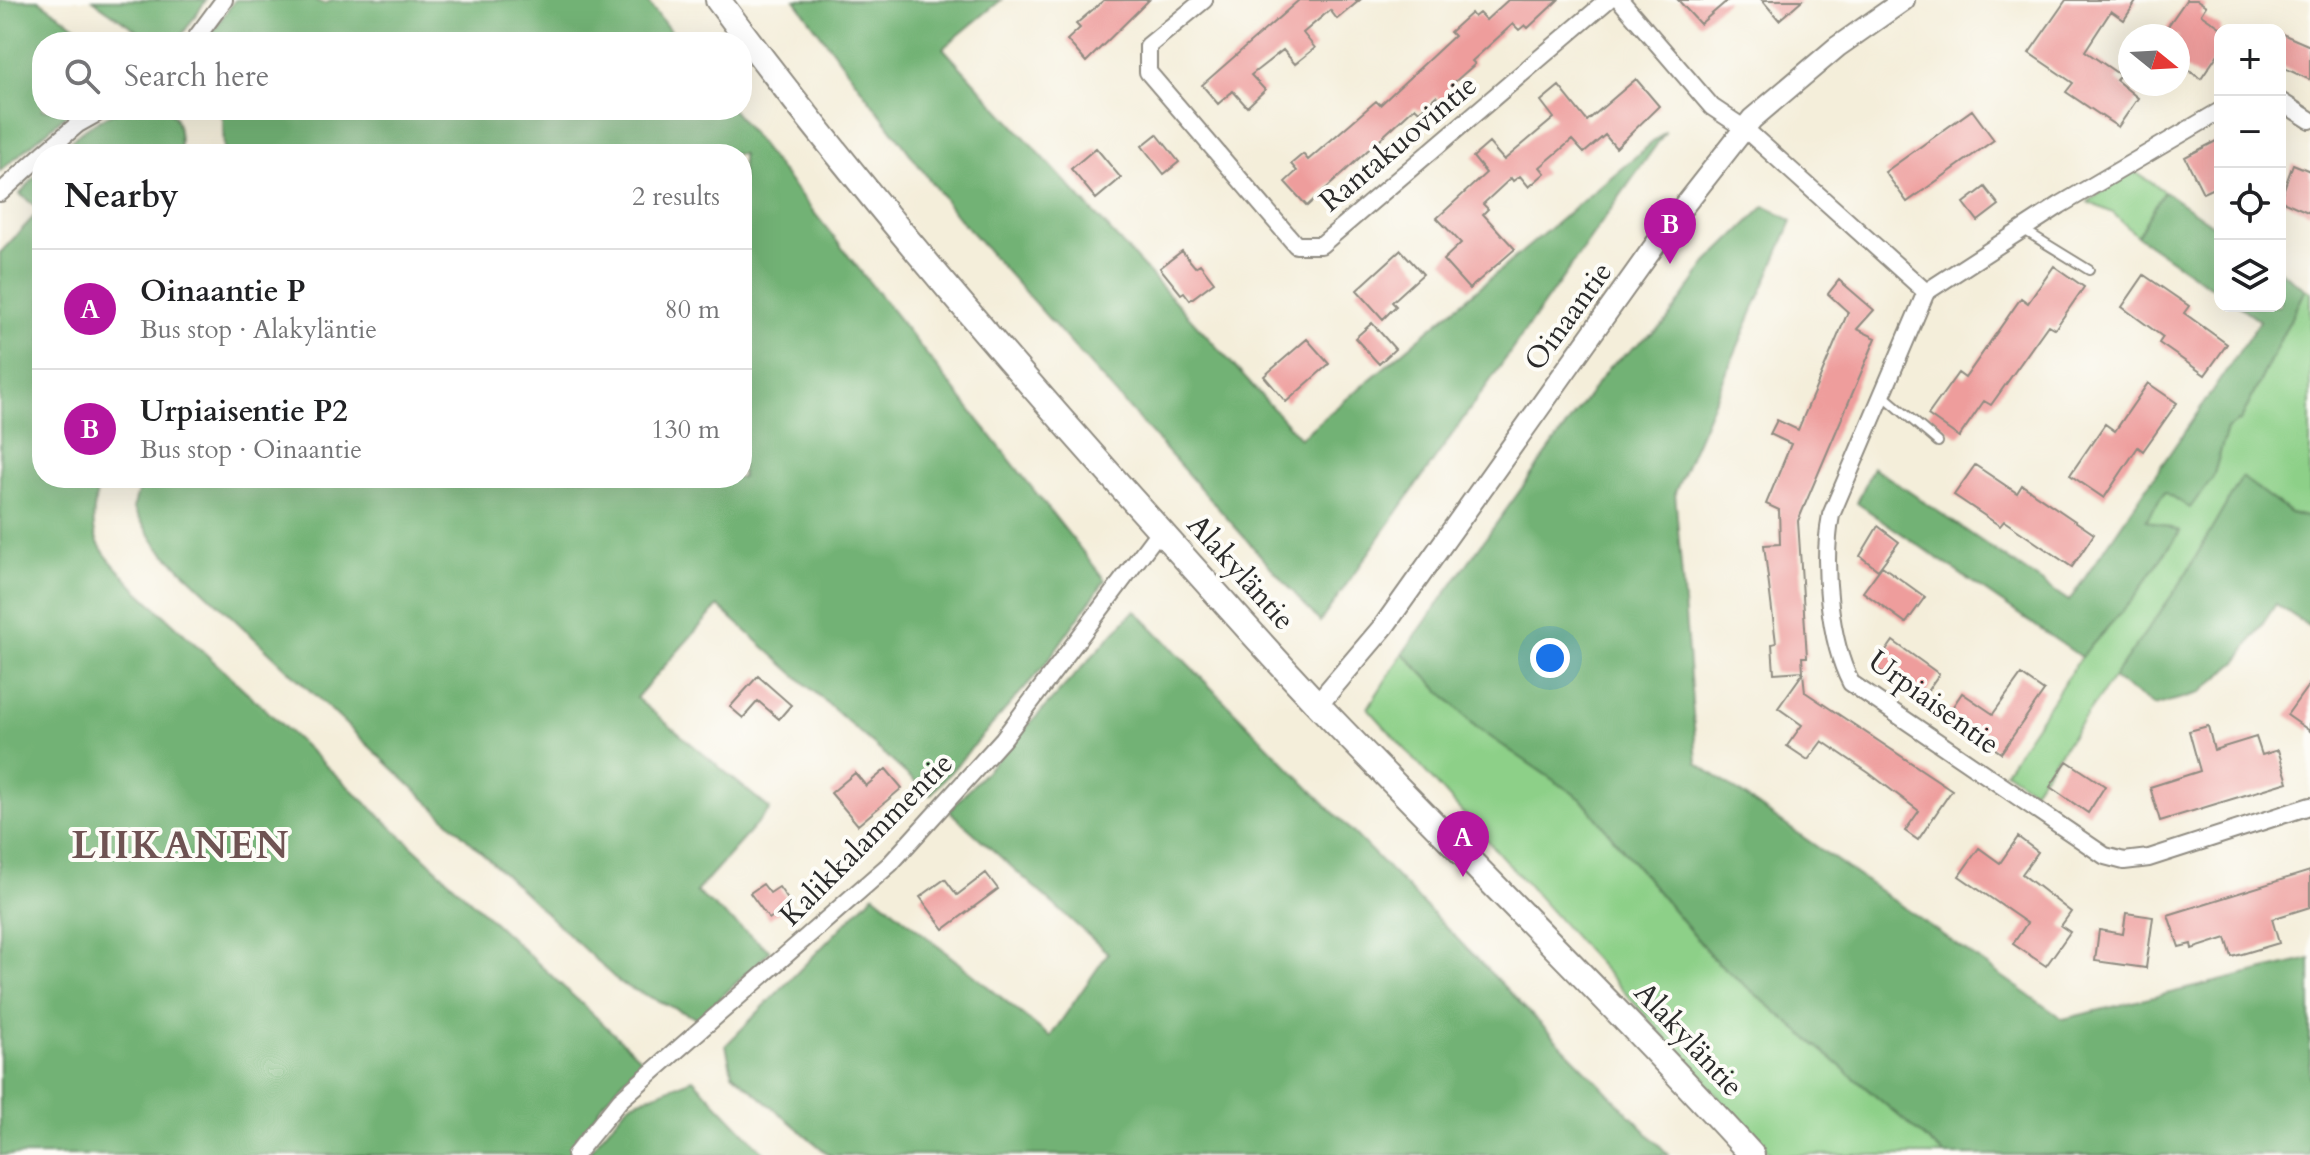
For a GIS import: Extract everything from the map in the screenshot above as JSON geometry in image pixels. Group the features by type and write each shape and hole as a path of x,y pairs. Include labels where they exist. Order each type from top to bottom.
{"main road":[{"name":"Alakyläntie","path":"718,0 742,32"},
{"name":"Alakyläntie","path":"752,45 793,100 1015,367 1160,530 1318,704 1631,1022 1752,1155"}],"street":[{"path":"200,32 224,0"},
{"name":"Rantakuovintie","path":"1204,0 1148,46 1148,72 1296,245 1321,245 1608,0"},
{"path":"1620,0 1712,107 1745,129 1926,292 2166,140 2214,114"},
{"name":"Oinaantie","path":"1318,704 1384,626 1675,217 1745,129 1837,47 1904,0"},
{"path":"2286,105 2310,120"},
{"path":"54,144 85,120"},
{"path":"0,193 32,163"},
{"name":"Urpiaisentie","path":"1926,292 1831,515 1826,539 1835,636 1841,665 1851,683 2105,856 2124,861 2149,858 2310,806"},
{"name":"Kalikkalammentie","path":"575,1155 620,1100 890,864 1003,739 1160,530"}],"lane":[{"path":"2024,230 2089,270"},
{"path":"1883,395 1938,442"}],"green space":[{"path":"0,0 38,0 84,32 32,32 32,120 60,120 0,171"},
{"path":"93,0 206,0 184,32 139,32"},
{"path":"235,0 313,0 325,4 332,0 646,0 671,32 212,32"},
{"path":"795,0 1001,0 943,48 1300,438 1666,131 1320,622 956,215"},
{"path":"100,120 176,120 180,144 67,144"},
{"path":"223,120 741,120 1105,580 1044,666 930,795 718,606 636,698 770,809 696,892 770,951 698,1019 621,984 158,547 133,509 139,488 752,488 752,144 224,144"},
{"path":"2132,170 2164,191 2137,236 2113,213 2088,202"},
{"path":"32,180 32,204 20,194"},
{"path":"2164,191 2214,226 2214,289 2137,236"},
{"path":"1765,206 1792,221 1675,492 1697,763 2063,1019 2310,959 2310,1155 1945,1155 1713,958 1581,799 1476,727 1403,653 1609,367 1665,323 1707,263"},
{"path":"32,219 32,488 98,488 94,515 97,540 136,589 642,1060 602,1104 569,1155 0,1155 0,253"},
{"path":"2286,275 2305,289 2241,420 2227,429 2213,477 2190,508 2165,492 2146,520 2180,531 2133,599 2081,657 1857,503 1873,467 2069,601 2260,321 2247,312 2286,312"},
{"path":"2305,289 2310,292 2310,518 2291,513 2242,478 2180,584 2033,790 2005,771 2081,657 2133,599 2180,532 2146,520 2166,491 2213,477 2227,429 2241,420"},
{"path":"2242,477 2290,513 2310,518 2310,627 2276,604 2237,662 2200,693 2154,706 2113,678 2180,584"},
{"path":"1135,610 1669,1155 829,1155 732,1073 726,1045 874,894 1050,1037 1108,953 949,811"},
{"path":"1403,653 1476,727 1581,799 1713,958 1945,1155 1771,1155 1368,708"},
{"path":"693,1079 766,1155 586,1155 629,1104"}],"building":[{"path":"1104,0 1149,0 1086,62 1067,40 1080,28 1076,24"},
{"path":"1299,0 1360,0 1337,19 1330,10 1303,33 1315,48 1295,64 1283,50 1251,75 1265,90 1247,107 1233,91 1218,104 1202,85"},
{"path":"1508,0 1558,0 1528,28 1525,25 1519,30 1513,24 1472,61 1475,64 1450,86 1454,90 1441,102 1436,96 1419,111 1415,107 1307,206 1285,182 1297,171 1291,164 1303,154 1308,160 1376,101 1380,105 1454,36 1450,32 1471,13 1474,17 1479,13 1486,20"},
{"path":"1678,0 1728,0 1700,24"},
{"path":"1762,0 1802,0 1779,20"},
{"path":"2066,0 2137,0 2124,20 2111,11 2085,51 2118,74 2118,96 2138,98 2118,127 2066,92 2073,83 2029,53"},
{"path":"2186,0 2197,0 2206,6 2201,14 2216,24 2214,60 2201,79 2190,71 2190,24 2169,24"},
{"path":"2286,36 2310,46 2310,80 2286,69"},
{"path":"1636,79 1659,106 1616,148 1605,135 1584,153 1572,140 1540,167 1545,173 1529,187 1520,176 1513,181 1511,178 1483,204 1488,209 1483,214 1515,249 1469,289 1443,260 1461,243 1437,218 1486,173 1473,157 1489,143 1504,160 1554,118 1541,101 1559,86 1587,121"},
{"path":"1972,110 1994,140 1907,202 1885,172"},
{"path":"1157,134 1179,162 1164,174 1142,146"},
{"path":"2214,142 2214,188 2203,193 2185,157"},
{"path":"1096,148 1121,178 1096,199 1071,169"},
{"path":"2293,164 2310,171 2310,213 2286,203 2286,183"},
{"path":"1985,187 1999,205 1978,221 1964,203"},
{"path":"1401,250 1423,274 1392,302 1396,306 1383,319 1357,290"},
{"path":"1182,251 1195,267 1200,264 1214,282 1190,300 1184,292 1181,294 1160,268"},
{"path":"2054,266 2084,287 2055,329 2048,325 1991,405 1984,401 1959,437 1928,415 1958,373 1965,378 2021,298 2028,303"},
{"path":"2144,275 2189,306 2184,313 2227,344 2205,375 2159,343 2163,337 2122,307"},
{"path":"1839,280 1874,310 1857,329 1876,338 1798,521 1807,657 1802,657 1803,671 1774,673 1772,644 1776,643 1764,545 1780,544 1779,510 1766,504 1791,444 1770,434 1777,420 1798,430 1848,312 1828,294"},
{"path":"1372,323 1395,349 1379,364 1355,338"},
{"path":"1307,339 1329,364 1286,402 1264,376"},
{"path":"2148,383 2177,403 2143,451 2138,447 2104,498 2070,475 2105,424 2115,431"},
{"path":"1975,465 2017,493 2022,485 2094,534 2072,567 2004,521 2000,526 1954,495"},
{"path":"1878,526 1899,542 1878,570 1860,556"},
{"path":"1882,566 1925,597 1906,623 1863,592"},
{"path":"1893,641 1939,674 1921,700 1875,667"},
{"path":"1803,673 1805,692 1952,790 1918,840 1905,831 1919,811 1869,773 1822,741 1808,760 1787,746 1802,725 1778,708"},
{"path":"2021,675 2044,691 2001,753 1947,715 1962,693 1993,714"},
{"path":"758,676 791,705 779,719 758,701 743,718 730,707"},
{"path":"2310,683 2310,731 2287,715"},
{"path":"2208,726 2214,750 2256,737 2262,755 2278,750 2288,782 2160,821 2150,787 2200,771 2189,731"},
{"path":"2067,761 2105,786 2088,813 2050,787"},
{"path":"886,769 902,788 858,825 831,793 855,773 866,786"},
{"path":"2018,837 2038,852 2022,874 2071,912 2061,926 2070,932 2046,966 2013,944 2027,923 1959,876 1979,848 2000,863"},
{"path":"2310,871 2310,907 2272,919 2279,943 2232,957 2226,938 2192,949 2191,944 2179,947 2168,915"},
{"path":"986,873 998,889 944,929 920,897 945,879 957,895"},
{"path":"763,884 770,893 779,887 791,904 769,919 750,893"},
{"path":"2126,913 2153,917 2146,968 2095,961 2099,930 2123,934"}],"place":[{"name":"Urpiaisentie P2","path":"1670,264"},
{"name":"Oinaantie P","path":"1463,877"}],"district":[{"name":"LIIKANEN","path":"181,845"}]}
